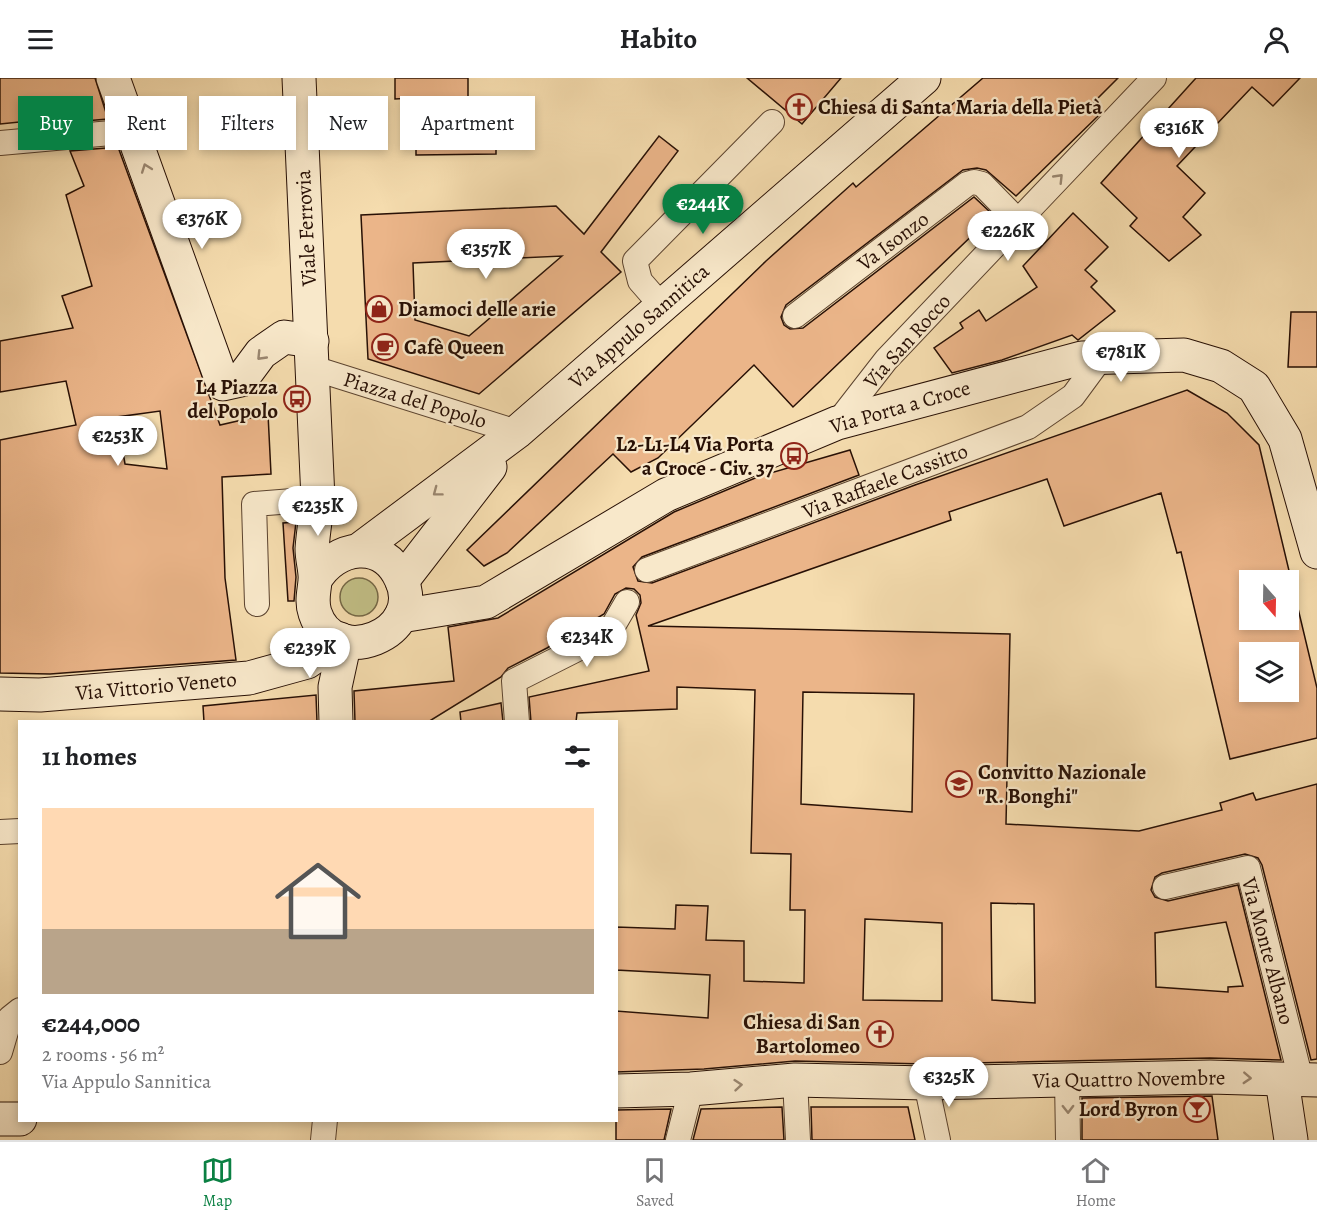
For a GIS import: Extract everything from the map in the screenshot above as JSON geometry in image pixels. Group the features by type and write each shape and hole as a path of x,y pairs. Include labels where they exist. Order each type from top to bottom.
{"main road":[{"path":"113,78 120,96"},
{"name":"Viale Ferrovia","path":"299,78 313,354"},
{"name":"Via Appulo Sannitica","path":"359,550 517,432 924,78"},
{"path":"140,150 223,384 240,380 261,353 284,337 313,354"},
{"name":"Piazza del Popolo","path":"313,354 318,499 312,550 315,580 312,597 316,615 325,629 342,640"},
{"name":"Via Porta a Croce","path":"401,616 486,602 666,495 837,423 1082,358 1184,355 1221,366 1254,387 1285,439 1317,552"},
{"name":"Via Appulo Sannitica","path":"402,581 517,432"},
{"path":"318,499 341,531 359,550"},
{"path":"315,580 322,568 333,558 345,552 359,550 378,555 393,565 402,581 405,598 401,616 384,636 358,643 342,640 334,687 336,720"},
{"name":"Via Vittorio Veneto","path":"0,694 40,695 249,678 307,662 342,640"},
{"name":"Via Quattro Novembre","path":"618,1091 691,1089 795,1080 926,1083 1210,1077 1300,1080"},
{"path":"1291,1140 1300,1080"},
{"path":"0,1119 18,1119"}],"street":[{"name":"Via San Rocco","path":"837,423 886,360 1154,78"},
{"path":"661,305 640,281 634,261 772,122"},
{"path":"0,143 105,134"},
{"name":"Va Isonzo","path":"795,316 967,184 974,182 982,184 1018,221"},
{"name":"Piazza del Popolo","path":"313,354 517,432"},
{"name":"Via Raffaele Cassitto","path":"647,570 1028,427 1073,396 1101,358"},
{"path":"257,604 254,504 318,499"},
{"path":"517,720 514,681 609,633 627,602"},
{"path":"0,832 18,831"},
{"name":"Via Monte Albano","path":"1165,887 1248,868 1300,1080"},
{"path":"0,1052 9,1018 14,1010"},
{"path":"1067,1079 1068,1140"},
{"path":"795,1080 798,1140"},
{"path":"926,1083 938,1140"},
{"path":"678,1140 691,1089"},
{"path":"323,1140 325,1122"}],"shaded area":[{"path":"359,578 373,583 378,597 373,611 359,616 345,611 340,597 345,583"}],"building":[{"path":"0,78 95,78 105,110 105,119 93,120 93,96 18,96 18,122 0,124"},
{"path":"395,78 468,78 468,96 400,96 400,99 395,99"},
{"name":"Chiesa di Santa Maria della Pietà","path":"747,78 841,78 802,124"},
{"path":"983,78 1118,78 1089,107 1098,116 1016,196 986,170 977,168 963,170 786,305 781,317 784,325 790,329 803,328 974,197 990,212 982,226 793,407 754,365 658,458 631,472 613,454 507,553 484,566 467,550 766,261 853,183 856,187"},
{"path":"1196,78 1300,78 1273,106 1252,87 1177,166 1205,193 1183,217 1201,235 1169,261 1130,226 1137,218 1101,183"},
{"path":"659,136 678,151 601,252 621,272 479,394 368,359 361,215 556,206 584,234","holes":["562,256 469,336 415,320 413,263"]},
{"path":"105,148 105,150 119,150 220,425 268,414 271,474 222,477 225,578 236,660 50,674 0,673 0,440 76,425 66,381 0,392 0,341 73,328 62,296 92,286 66,195 84,186 70,151","holes":["160,411 167,469 125,464 117,417"]},
{"path":"416,150 496,150 496,154 416,155"},
{"path":"1073,213 1108,247 1085,270 1097,281 1091,287 1115,311 1078,340 1072,335 1002,360 952,373 934,348 963,328 960,323 979,310 986,321 1037,287 1023,266"},
{"path":"1291,312 1317,312 1317,367 1288,367"},
{"path":"1187,390 1227,413 1259,445 1289,570 1239,570 1239,630 1299,630 1299,613 1317,688 1317,738 1230,759 1181,552 1177,553 1161,493 1064,526 1047,479 949,512 951,520 648,626 1010,634 1006,824 1139,831 1222,810 1220,803 1253,793 1256,800 1317,784 1317,1059 1311,1060 1262,865 1258,858 1245,854 1162,873 1155,877 1151,890 1155,897 1168,901 1238,885 1281,1060 1210,1058 926,1064 795,1061 704,1069 618,1072 618,1011 708,1018 710,975 618,970 618,927 675,929 676,905 708,906 706,940 744,941 744,981 804,983 805,910 790,910 791,854 751,853 755,690 677,687 677,709 577,713 576,720 531,720 529,697 649,671 636,615 641,603 640,595 634,589 626,588 615,594 604,614 508,668 501,677 431,720 355,720 354,691 454,681 448,627 498,618 674,512 760,476 850,450 859,475 642,557 633,567 638,581 652,583 915,485","holes":["803,692 914,694 912,812 801,804","991,903 1034,904 1035,1003 992,1000","865,919 942,923 942,1001 863,1000","1226,922 1243,986 1228,987 1228,992 1156,987 1155,933"]},
{"path":"296,522 293,548 296,577 294,601 288,601 283,523"},
{"path":"316,695 317,720 204,720 203,706"},
{"path":"501,703 503,720 461,720 460,712"},
{"path":"1212,1096 1218,1140 1082,1140 1082,1098"},
{"path":"782,1107 784,1140 693,1140 701,1109"},
{"path":"811,1107 908,1107 915,1140 812,1140"},
{"path":"671,1109 664,1140 616,1140 618,1110"}],"place":[{"name":"Chiesa di Santa Maria della Pietà","path":"799,107"},
{"name":"Diamoci delle arie","path":"379,309"},
{"name":"Cafè Queen","path":"385,347"},
{"name":"L4 Piazza del Popolo","path":"297,399"},
{"name":"L2-L1-L4 Via Porta a Croce - Civ. 37","path":"794,456"},
{"name":"Convitto Nazionale \"R. Bonghi\"","path":"959,784"},
{"name":"Chiesa di San Bartolomeo","path":"880,1034"},
{"name":"Lord Byron","path":"1197,1109"}]}
